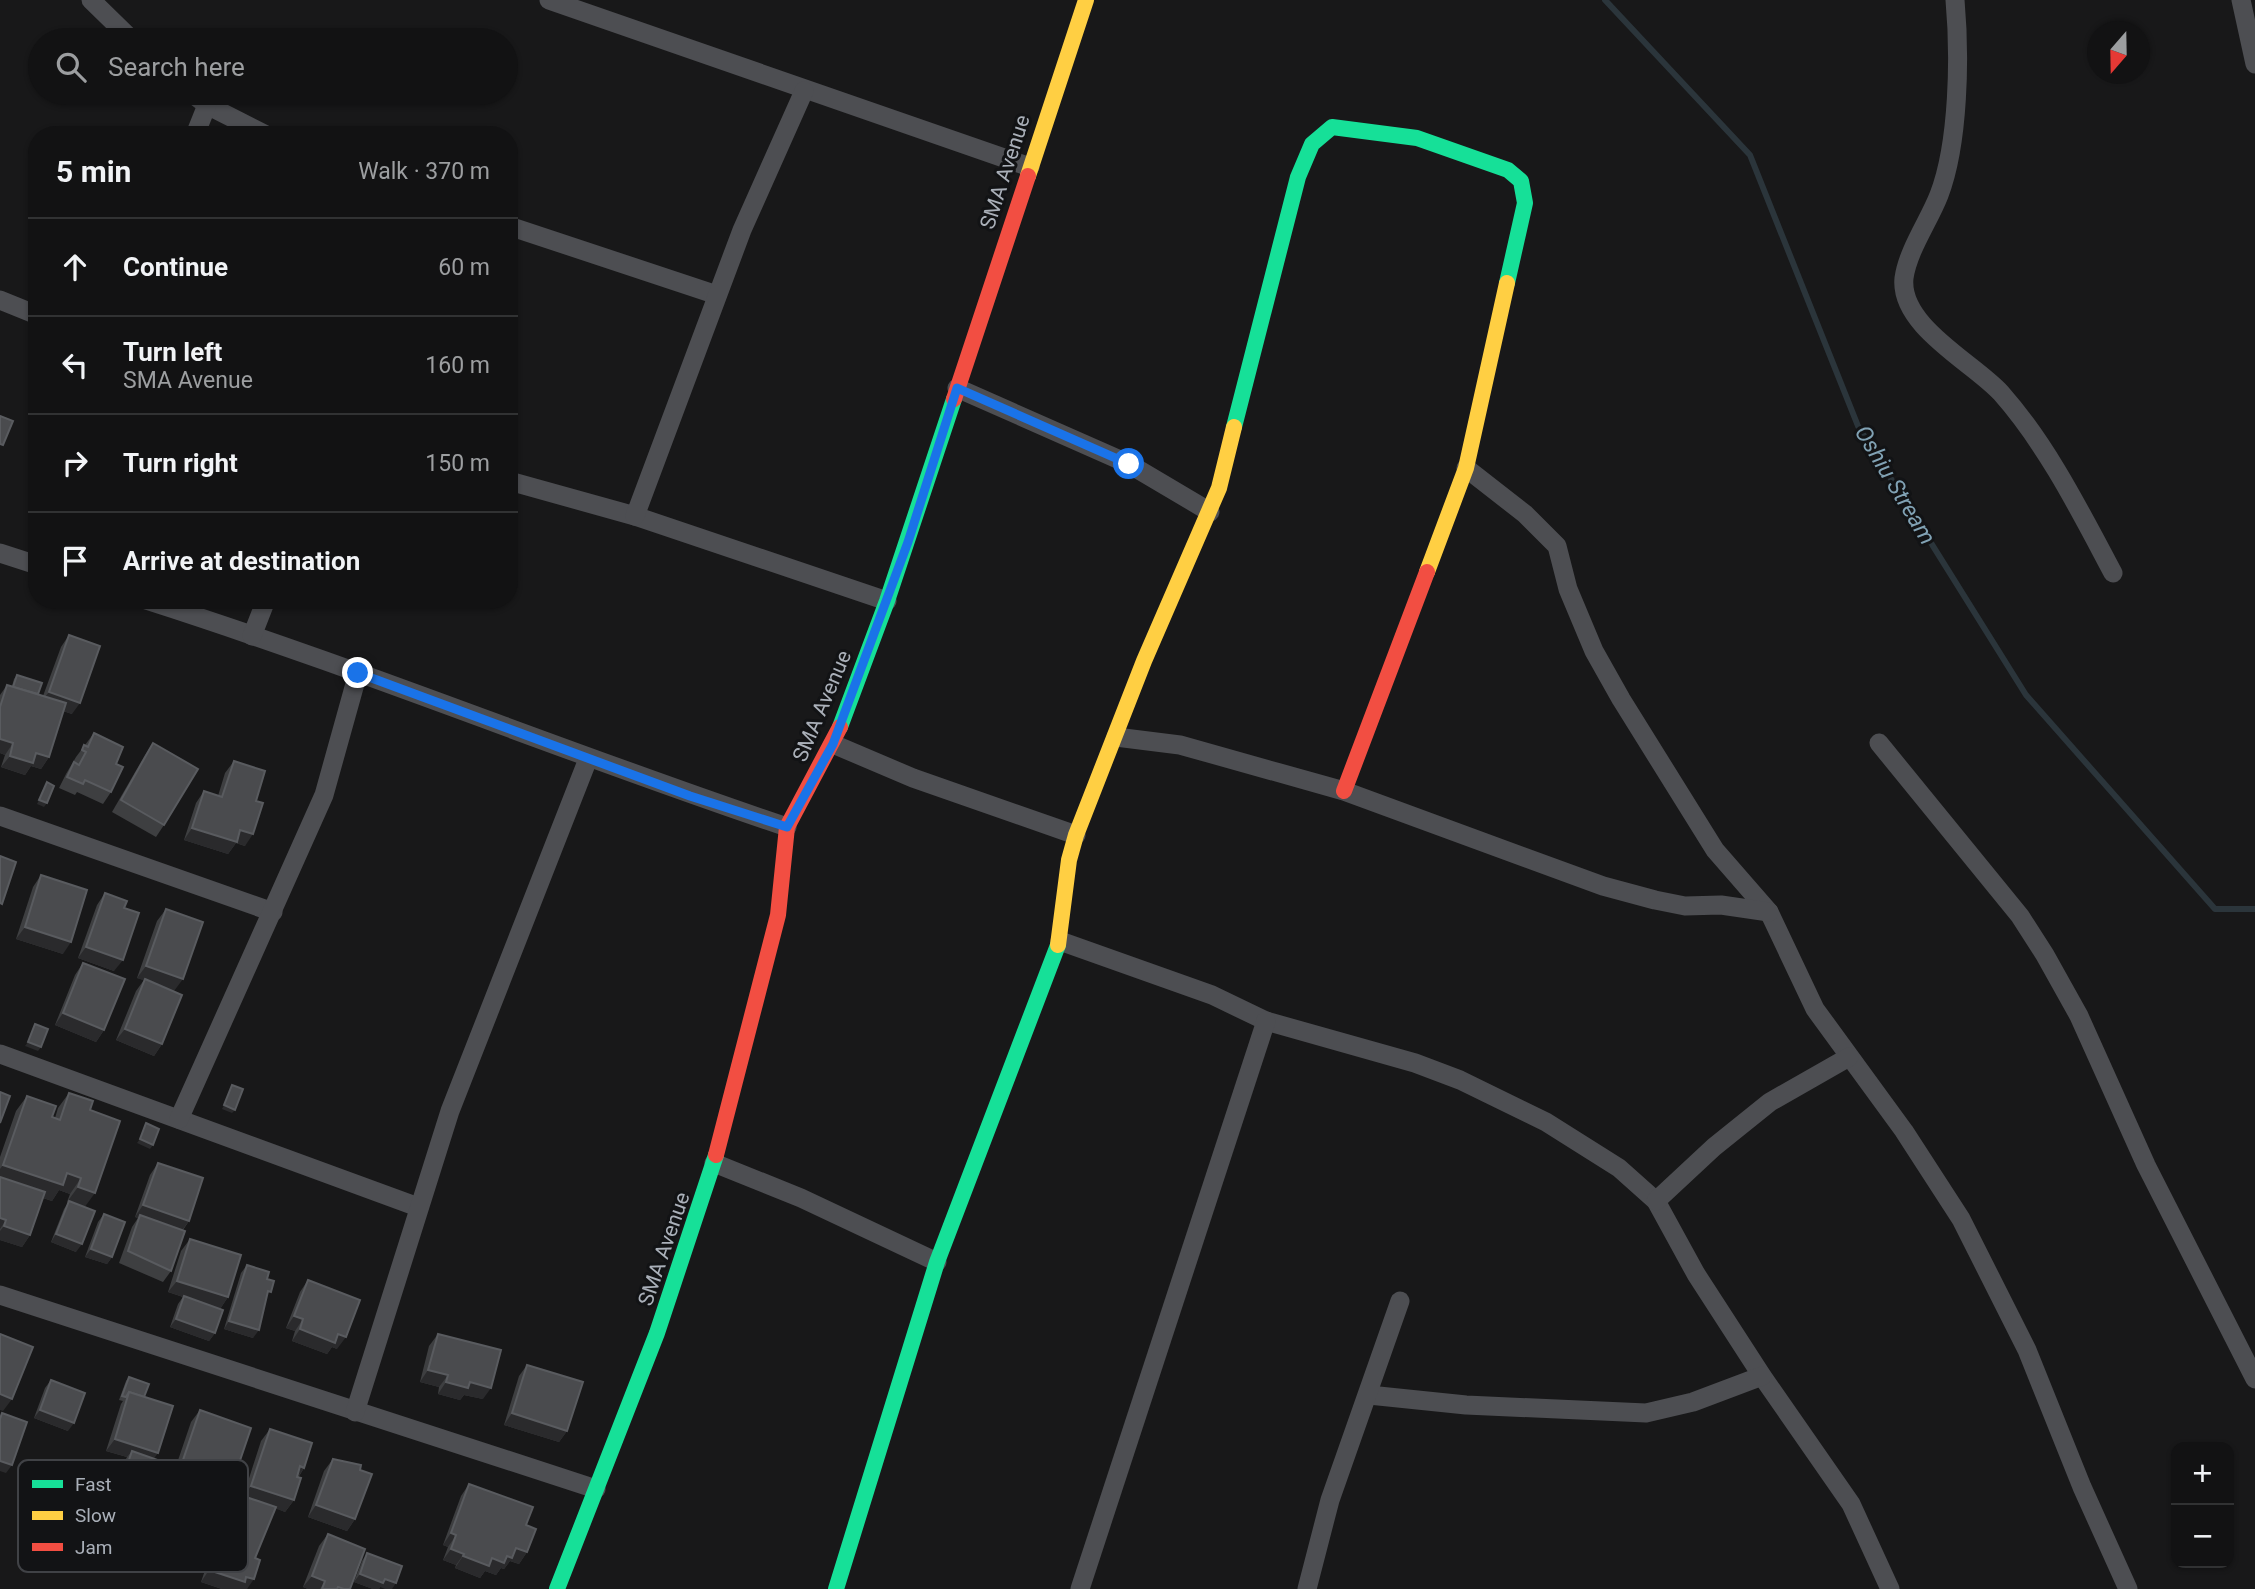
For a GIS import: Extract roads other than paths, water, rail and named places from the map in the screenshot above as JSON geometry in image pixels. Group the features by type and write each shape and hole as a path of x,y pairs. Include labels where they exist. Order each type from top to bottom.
{"street":[{"path":"91,0 120,28"},
{"path":"549,0 804,91 1030,167"},
{"name":"SMA Avenue","path":"557,1589 657,1333 714,1163 778,915 787,827 833,744 887,601 1086,0"},
{"path":"1955,0 1958,34 1950,153 1940,193 1904,279 1908,300 1923,323 1946,348 2000,392 2056,469 2113,573"},
{"path":"2241,0 2255,64"},
{"path":"635,516 716,295 804,91"},
{"path":"199,126 207,105 249,126"},
{"path":"836,1589 937,1262 1060,941 1069,860 1076,835 1144,662 1210,512 1237,424 1298,177 1312,144 1332,127 1417,138 1508,170 1521,181 1525,203 1465,468 1344,791"},
{"path":"518,229 716,295"},
{"path":"0,300 28,311"},
{"path":"957,388 1129,464 1210,512"},
{"path":"1465,468 1535,522 1557,546 1568,589 1594,651 1621,699 1715,850 1769,912 1815,1009 1904,1131 1961,1219 2027,1350 2082,1487 2128,1589"},
{"path":"518,484 635,516 887,601"},
{"path":"0,553 28,562"},
{"path":"173,609 358,673 587,759 787,827"},
{"path":"253,636 263,609"},
{"path":"179,1119 324,795 358,673"},
{"path":"1116,737 1180,745 1344,791 1603,886 1685,906 1721,905 1769,912"},
{"path":"1879,743 2020,916 2045,955 2079,1016 2147,1165 2255,1379"},
{"path":"833,744 913,778 1076,835"},
{"path":"355,1412 450,1111 587,759"},
{"path":"0,816 273,912"},
{"path":"1060,941 1212,995 1266,1021 1415,1063 1498,1096 1619,1168 1656,1201 1696,1274 1762,1376 1851,1504 1890,1589"},
{"path":"1080,1589 1266,1021"},
{"path":"0,1054 418,1207"},
{"path":"1656,1201 1714,1147 1770,1102 1849,1057"},
{"path":"714,1163 800,1198 937,1262"},
{"path":"0,1295 596,1489"},
{"path":"1307,1589 1330,1500 1400,1301"},
{"path":"1369,1395 1466,1405 1646,1413 1693,1402 1762,1376"}],"waterway":[{"name":"Oshiu Stream","path":"1605,0 1750,155 1858,426 2026,695 2215,909 2255,909"}]}
